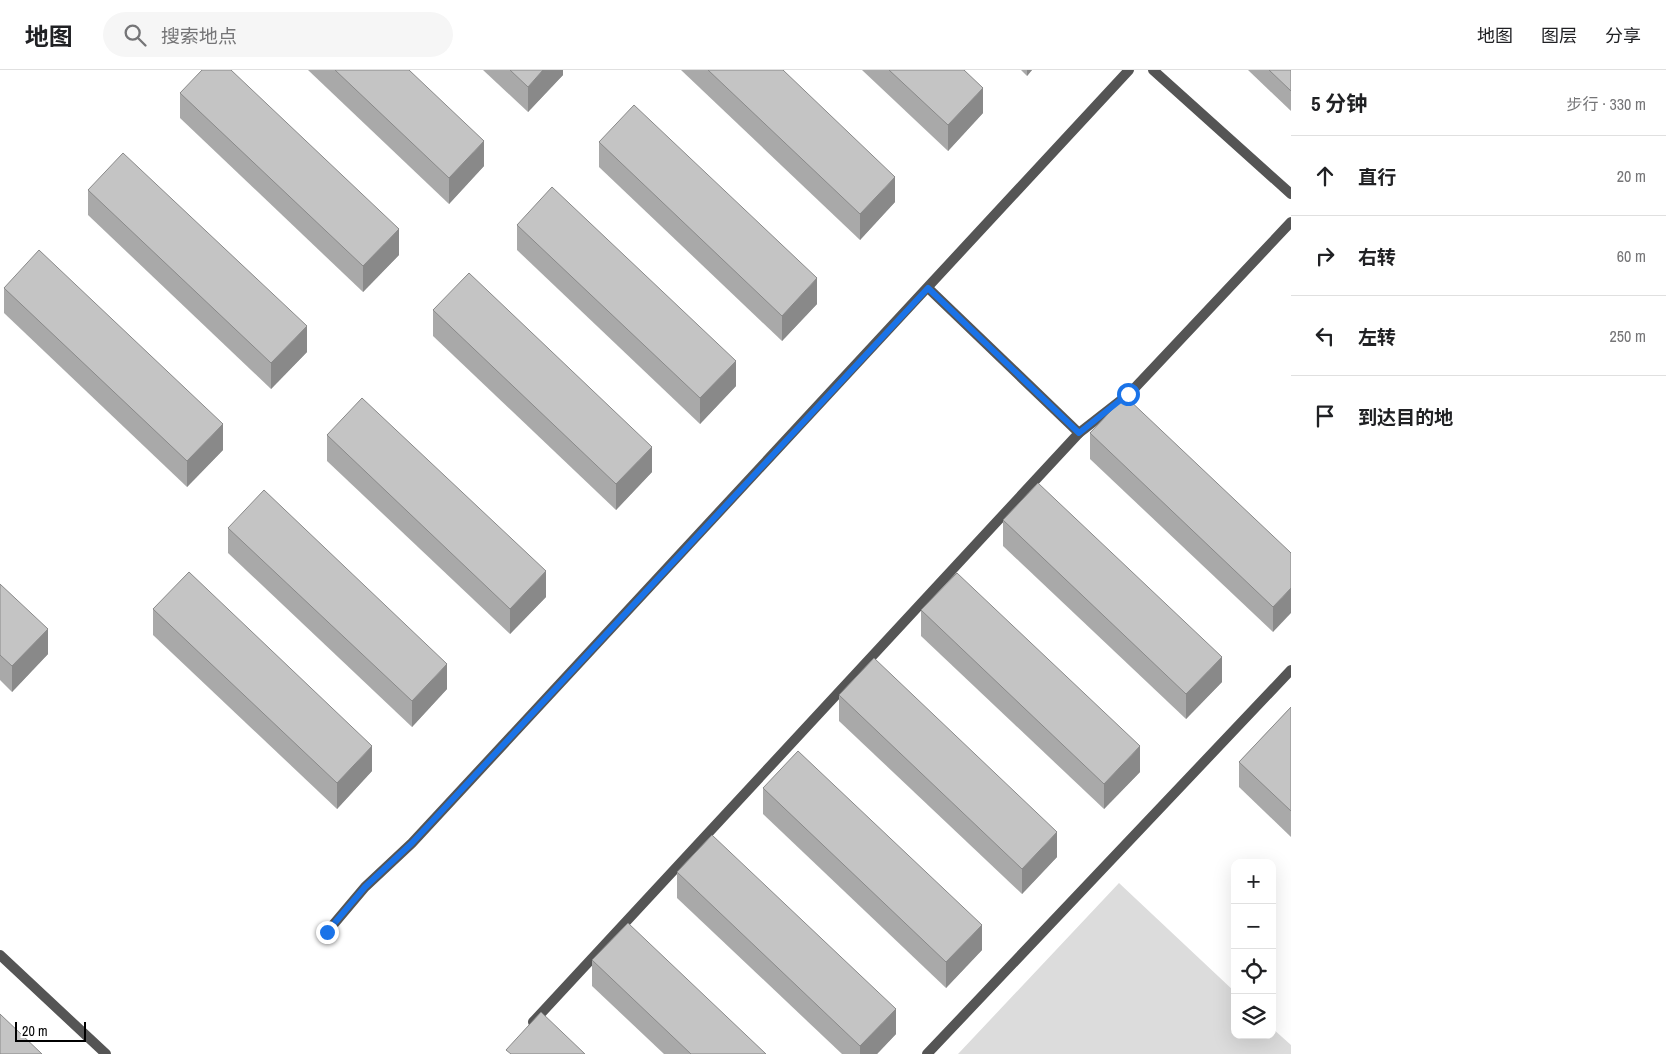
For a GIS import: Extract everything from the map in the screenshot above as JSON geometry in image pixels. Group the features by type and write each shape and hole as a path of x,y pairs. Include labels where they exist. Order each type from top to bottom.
{"street":[{"path":"327,932 365,887 412,843 1129,70"},
{"path":"1153,70 1291,194"},
{"path":"524,1032 1079,433 1128,394 1291,222"},
{"path":"928,288 1079,433"},
{"path":"927,1054 1291,670"},
{"path":"0,955 106,1054"}],"shaded area":[{"path":"1119,883 1231,988 1231,1039 1276,1039 1276,1032 1291,1045 1291,1054 958,1054"}],"building":[{"path":"202,70 231,70 399,229 363,266 180,93"},
{"path":"335,70 409,70 484,141 449,178"},
{"path":"510,70 543,70 528,87"},
{"path":"708,70 783,70 895,177 860,214"},
{"path":"889,70 964,70 983,88 948,125"},
{"path":"1269,70 1291,70 1291,91"},
{"path":"634,105 817,278 782,316 599,142"},
{"path":"123,153 307,326 271,363 88,190"},
{"path":"552,187 736,361 700,398 517,225"},
{"path":"39,250 223,424 187,461 4,288"},
{"path":"469,273 652,447 616,484 433,310"},
{"path":"1125,396 1291,553 1291,588 1273,607 1090,433"},
{"path":"362,398 546,571 510,609 327,435"},
{"path":"1038,483 1222,657 1186,694 1003,520"},
{"path":"264,490 447,664 412,701 228,528"},
{"path":"189,572 372,746 337,783 153,609"},
{"path":"957,573 1140,746 1104,784 921,610"},
{"path":"0,584 48,629 12,666 0,655"},
{"path":"874,658 1057,832 1022,869 839,695"},
{"path":"1291,707 1291,811 1239,762"},
{"path":"798,751 982,925 946,962 763,788"},
{"path":"712,835 896,1009 860,1046 677,872"},
{"path":"628,923 766,1054 691,1054 592,960"},
{"path":"541,1012 585,1054 511,1054 506,1050"},
{"path":"0,1014 42,1054 0,1054"}],"route":[{"path":"327,932 365,887 412,843 928,288 1079,433 1128,394"}]}
